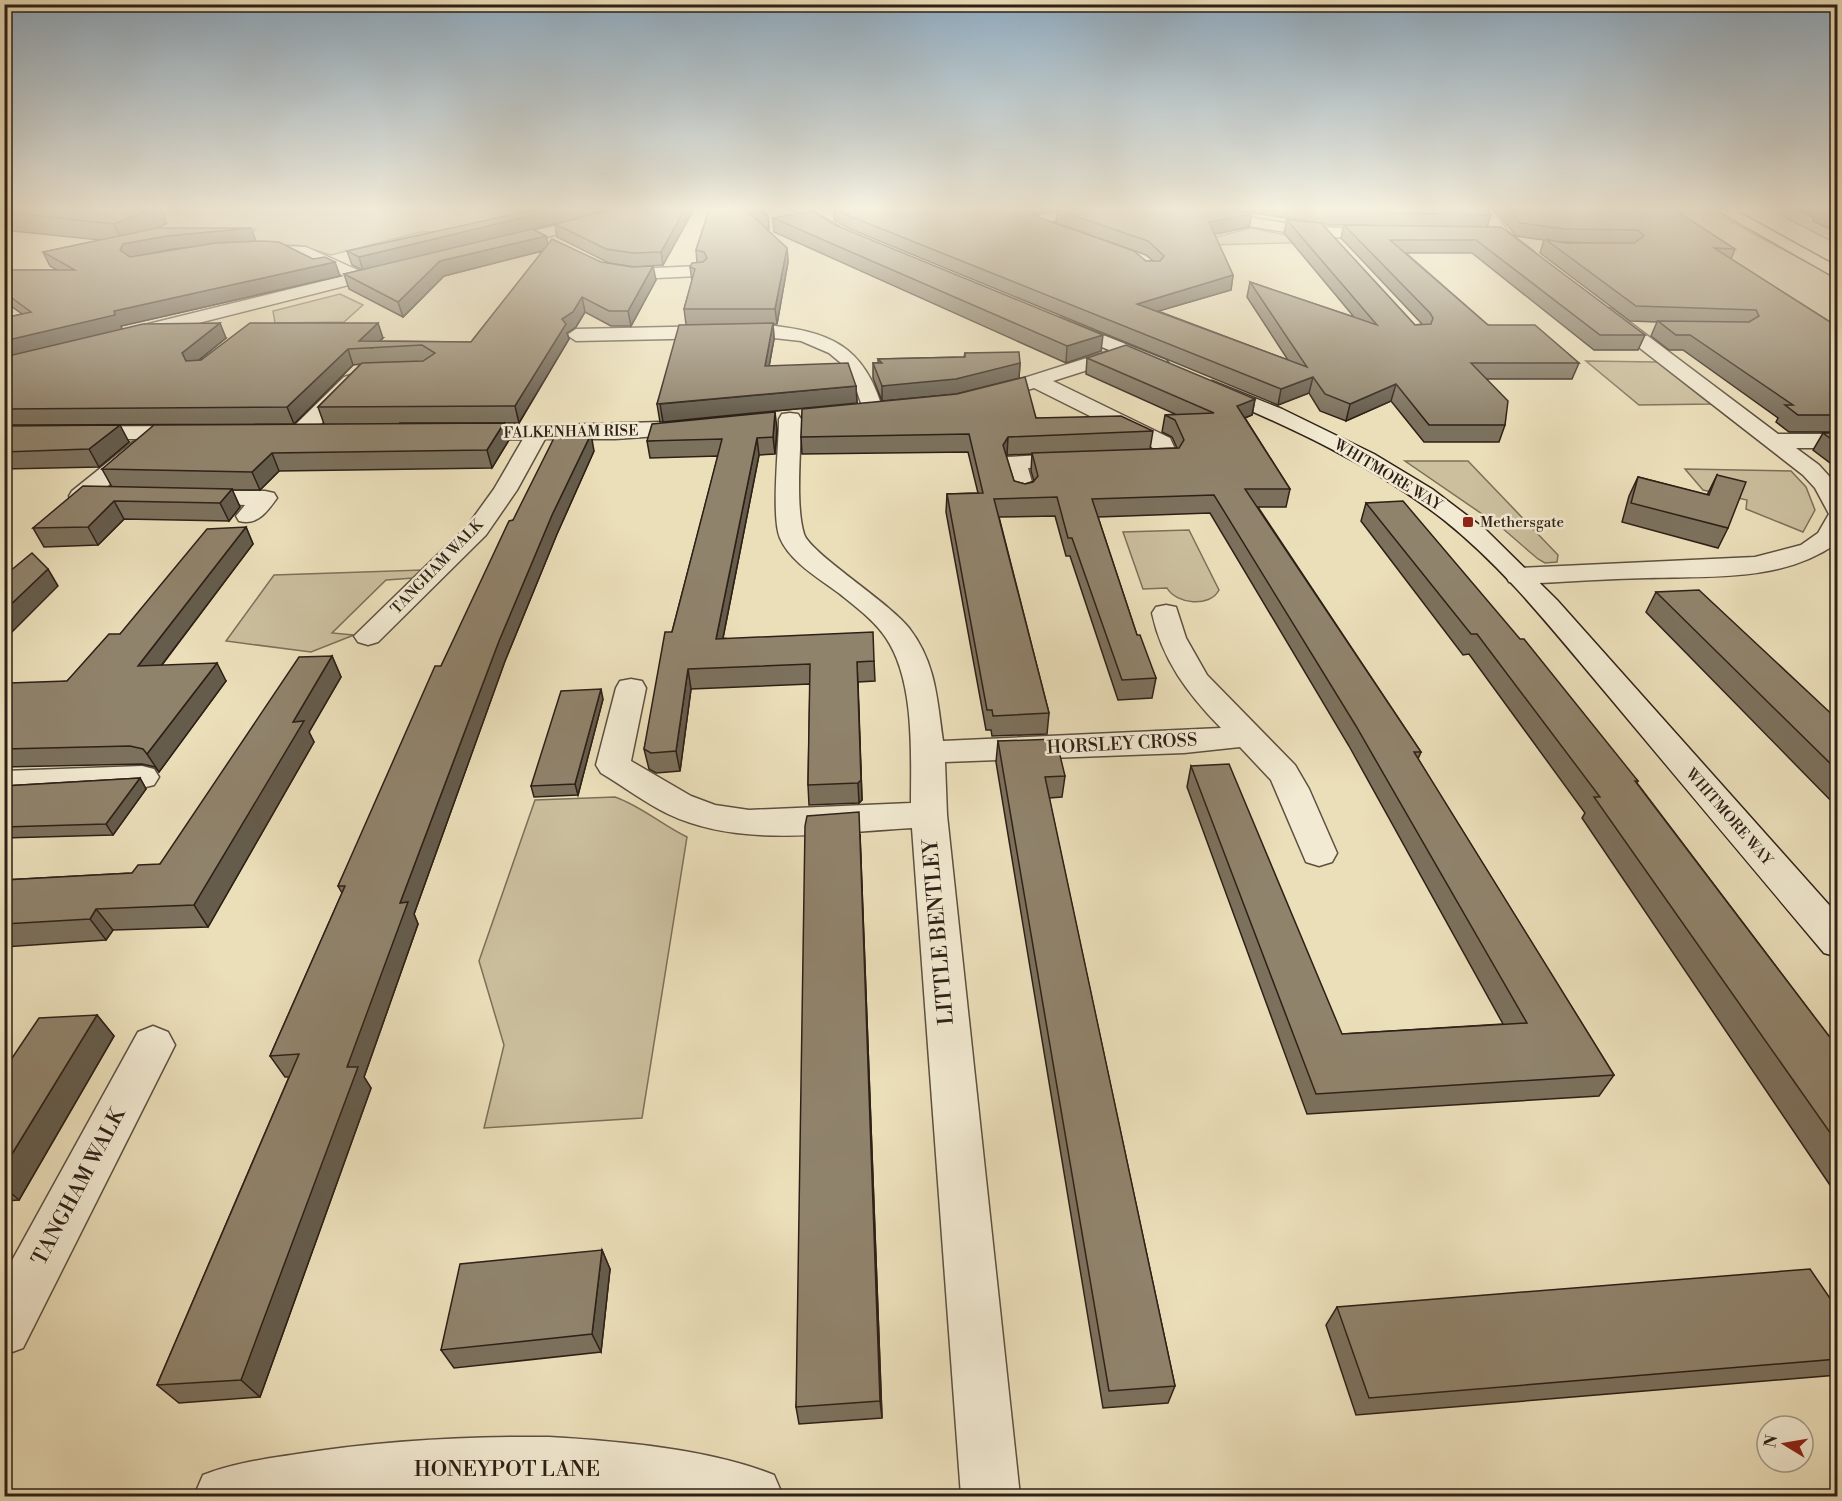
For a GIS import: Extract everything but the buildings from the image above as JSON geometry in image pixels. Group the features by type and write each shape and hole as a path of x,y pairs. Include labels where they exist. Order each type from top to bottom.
{"street":[{"path":"119,337 249,313 364,277"},
{"path":"1590,301 1811,470 1825,485 1838,510"},
{"name":"WHITMORE WAY","path":"1035,312 1302,426 1374,464 1453,515 1519,576 1838,942"},
{"path":"1626,328 1661,328"},
{"path":"576,335 789,332 831,346 849,358 867,385 872,410"},
{"path":"965,400 1036,381 1128,351"},
{"path":"300,434 361,371 368,369"},
{"path":"1023,493 1015,462 1168,458 1162,443 1036,381"},
{"path":"849,413 895,408"},
{"name":"LITTLE BENTLEY","path":"790,419 789,515 792,537 808,556 875,609 898,633 916,667 927,753 929,815 991,1497"},
{"name":"FALKENHAM RISE","path":"444,433 663,431 718,426"},
{"name":"TANGHAM WALK","path":"368,636 477,530 505,490 538,432"},
{"path":"158,433 81,496 265,498 248,516"},
{"path":"276,434 332,433"},
{"path":"4,434 205,434"},
{"path":"1775,441 1838,441"},
{"path":"1519,576 1749,566 1828,548 1838,519"},
{"path":"1166,613 1168,634 1179,660 1245,736 1284,774 1319,853"},
{"path":"631,688 613,765 679,805 711,818 749,823 929,815"},
{"name":"HORSLEY CROSS","path":"927,753 1184,742 1245,736"},
{"path":"4,783 142,777"},
{"name":"TANGHAM WALK","path":"4,1329 153,1045"},
{"name":"HONEYPOT LANE","path":"224,1497 359,1473 441,1466 597,1469 753,1497"}],"shaded area":[{"path":"1746,277 1837,278 1837,328"},
{"path":"340,294 363,305 344,322 275,323 273,311"},
{"path":"1586,361 1657,362 1711,404 1639,405"},
{"path":"1405,461 1468,461 1558,555 1557,562 1545,563 1538,559 1501,527"},
{"path":"1685,469 1791,471 1806,487 1815,510 1803,532 1746,509 1747,500 1703,490"},
{"path":"1189,530 1219,590 1215,596 1208,600 1193,602 1178,598 1167,588 1143,589 1123,532"},
{"path":"422,570 414,578 386,580 332,633 354,635 311,652 226,641 274,575"},
{"path":"615,797 634,805 687,837 642,1118 484,1128 504,1045 479,961 535,800"}],"place":[{"name":"Methersgate","path":"1468,522"}]}
